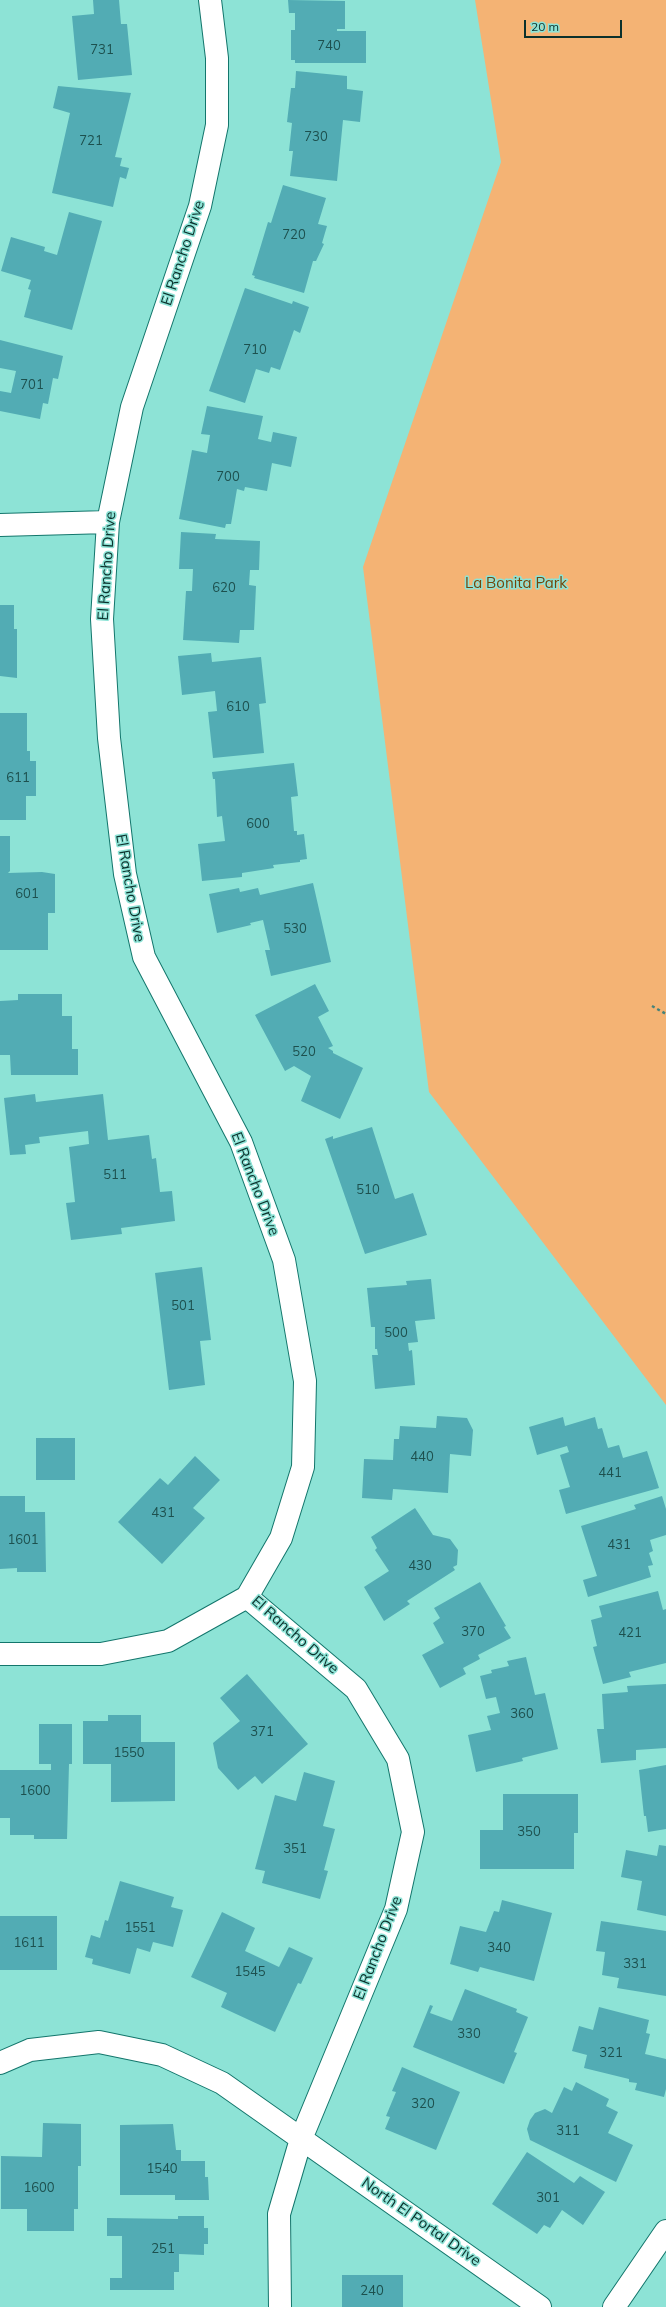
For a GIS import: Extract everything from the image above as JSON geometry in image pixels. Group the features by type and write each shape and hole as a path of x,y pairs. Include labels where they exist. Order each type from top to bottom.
{"street":[{"name":"El Rancho Drive","path":"210,0 216,58 217,125 200,206 132,407 108,522 102,619 109,738 124,874 144,957 241,1142 284,1260 305,1381 303,1467 281,1538 247,1597 356,1689 398,1759 413,1832 396,1909 301,2139 279,2214 280,2307"},
{"path":"0,525 108,522"},
{"path":"0,1654 101,1654 168,1641 247,1597"},
{"name":"North El Portal Drive","path":"0,2063 30,2050 99,2042 162,2055 222,2083 540,2307"},
{"path":"614,2307 666,2230"}],"path":[{"path":"652,1006 666,1014"}],"green space":[{"name":"La Bonita Park","path":"475,0 666,0 666,1405 429,1092 363,567 501,162"}],"building":[{"path":"93,0 119,0 121,24 127,24 132,75 78,80 72,16 94,14"},
{"path":"288,0 345,1 345,29 337,29 337,31 366,31 366,63 295,63 295,60 291,60 291,30 295,30 295,13 289,13"},
{"path":"296,71 347,76 347,89 363,91 360,122 343,120 337,181 290,176 293,151 289,151 292,123 287,122 291,88 295,88"},
{"path":"58,86 131,93 115,157 122,158 120,166 129,168 126,179 120,177 113,207 52,193 70,113 53,108"},
{"path":"283,185 326,198 318,224 327,226 322,243 324,244 316,261 313,261 304,293 254,278 255,276 252,275 268,222 271,223"},
{"path":"69,212 102,221 72,330 24,317 31,290 28,289 31,280 1,271 11,237 45,247 44,251 57,255"},
{"path":"245,288 292,304 293,301 309,307 300,333 294,330 280,370 271,367 269,373 256,369 245,403 209,391"},
{"path":"0,340 63,356 58,379 53,378 48,404 43,403 40,419 0,411 0,391 11,393 16,371 0,368"},
{"path":"207,406 263,416 258,439 271,442 273,432 297,437 291,467 272,463 267,491 245,487 244,491 237,489 231,524 226,524 225,528 179,519 192,450 207,453 210,435 201,434"},
{"path":"181,532 216,534 215,539 260,541 259,570 250,570 249,585 256,586 254,630 240,630 239,643 183,640 186,591 192,591 193,569 179,569"},
{"path":"0,605 14,605 14,629 17,629 17,678 0,676"},
{"path":"211,653 212,662 261,657 266,703 259,704 264,753 213,758 208,712 217,711 215,691 182,695 178,656"},
{"path":"0,713 27,713 27,751 30,751 30,761 36,761 36,796 26,796 26,820 0,820"},
{"path":"294,763 298,796 291,797 294,831 297,831 297,835 304,834 307,859 300,860 300,862 273,865 274,868 242,873 242,877 202,881 198,844 225,841 222,816 217,817 215,779 213,779 212,772"},
{"path":"0,836 10,836 10,871 8,873 42,872 55,874 55,913 48,913 48,950 0,950"},
{"path":"313,883 331,962 271,976 265,950 270,950 263,920 250,923 251,925 217,933 209,894 239,888 240,892 258,888 260,895"},
{"path":"315,984 329,1011 318,1017 333,1046 328,1048 333,1051 333,1053 363,1068 340,1119 301,1101 311,1076 294,1066 285,1071 255,1015"},
{"path":"18,994 62,994 62,1016 72,1016 72,1049 78,1049 78,1075 11,1075 10,1055 0,1055 0,1001 18,1000"},
{"path":"35,1094 36,1102 103,1094 108,1140 149,1135 152,1159 156,1158 160,1192 172,1191 175,1221 121,1228 122,1234 71,1240 66,1203 75,1202 69,1147 89,1144 88,1131 39,1137 40,1143 25,1145 26,1154 10,1155 4,1098"},
{"path":"372,1127 395,1199 413,1193 427,1235 365,1254 325,1139 333,1136 333,1139"},
{"path":"202,1267 211,1340 200,1341 205,1385 169,1390 155,1273"},
{"path":"431,1279 435,1319 415,1321 418,1342 408,1343 409,1351 412,1350 415,1385 375,1389 372,1355 378,1355 377,1349 375,1349 375,1327 371,1327 367,1288 407,1285 406,1281"},
{"path":"437,1416 467,1418 473,1430 471,1456 450,1454 448,1493 393,1489 392,1500 362,1498 364,1459 393,1460 394,1439 399,1439 400,1426 436,1428"},
{"path":"563,1417 565,1426 595,1417 598,1429 602,1428 608,1448 619,1445 623,1458 647,1451 659,1488 566,1514 559,1490 570,1487 560,1455 569,1452 567,1446 537,1455 529,1427"},
{"path":"36,1438 75,1438 75,1480 36,1480"},
{"path":"195,1456 220,1480 193,1508 205,1518 162,1564 118,1522 160,1478 168,1485"},
{"path":"0,1496 25,1496 25,1512 45,1512 46,1572 17,1572 17,1568 0,1569"},
{"path":"662,1496 666,1509 666,1535 650,1540 653,1551 649,1553 653,1565 648,1566 651,1577 588,1597 583,1580 597,1576 581,1526 636,1509 634,1505"},
{"path":"415,1508 433,1535 450,1539 458,1550 457,1565 453,1567 455,1570 407,1601 410,1604 384,1621 364,1587 389,1571 375,1550 377,1548 371,1537"},
{"path":"480,1582 506,1626 504,1627 511,1638 478,1655 480,1659 463,1668 466,1674 440,1688 422,1655 444,1643 433,1623 440,1618 434,1608"},
{"path":"658,1591 663,1610 666,1609 666,1663 629,1672 631,1677 603,1684 593,1647 597,1646 591,1620 602,1617 599,1606"},
{"path":"526,1657 535,1695 545,1693 558,1749 522,1758 523,1761 476,1772 468,1735 491,1730 487,1716 500,1713 496,1697 486,1699 480,1676 492,1673 491,1670 509,1666 507,1661"},
{"path":"247,1674 308,1744 262,1784 255,1776 238,1790 218,1768 213,1743 240,1721 220,1698"},
{"path":"666,1684 666,1748 636,1750 636,1760 601,1763 597,1729 604,1729 602,1694 628,1692 627,1686"},
{"path":"108,1715 141,1715 141,1742 175,1742 175,1801 111,1802 111,1764 83,1764 83,1721 108,1721"},
{"path":"39,1724 72,1724 72,1764 69,1764 67,1839 34,1839 34,1835 10,1835 10,1818 0,1818 0,1770 51,1770 51,1764 39,1764"},
{"path":"666,1765 666,1829 648,1832 646,1816 644,1816 639,1770"},
{"path":"304,1772 335,1781 323,1826 335,1829 324,1870 328,1871 320,1899 262,1883 265,1871 255,1869 275,1795 296,1801"},
{"path":"503,1794 578,1794 578,1833 574,1833 574,1869 480,1869 480,1830 503,1830"},
{"path":"659,1845 666,1846 666,1916 637,1910 642,1881 621,1877 626,1850 657,1856"},
{"path":"120,1881 174,1897 171,1907 183,1910 173,1947 153,1942 150,1952 137,1948 130,1974 92,1964 93,1959 85,1957 91,1935 100,1938 105,1920 108,1921"},
{"path":"502,1900 552,1913 534,1981 480,1967 478,1972 450,1964 460,1926 486,1932 494,1911 499,1912"},
{"path":"222,1912 255,1928 245,1951 279,1967 289,1947 313,1958 301,1984 298,1983 275,2032 221,2007 227,1993 191,1977"},
{"path":"0,1916 57,1916 57,1970 0,1970"},
{"path":"601,1921 666,1931 666,1996 617,1988 619,1978 602,1975 605,1952 596,1951"},
{"path":"465,1989 517,2009 516,2012 528,2017 514,2052 517,2053 504,2084 413,2047 430,2005 433,2006 430,2013 452,2021"},
{"path":"599,2007 649,2020 646,2033 650,2034 645,2054 666,2059 666,2089 664,2097 635,2090 637,2083 629,2082 629,2079 584,2068 587,2055 572,2051 579,2026 593,2030"},
{"path":"402,2067 460,2092 436,2150 385,2129 390,2117 386,2116 396,2092 392,2091"},
{"path":"576,2082 609,2099 606,2106 618,2112 608,2133 633,2145 616,2182 530,2140 527,2129 530,2120 535,2113 545,2109 552,2113 564,2087 572,2091"},
{"path":"43,2123 81,2124 81,2166 78,2166 78,2209 74,2209 74,2231 27,2231 27,2209 1,2209 1,2156 42,2157"},
{"path":"173,2124 176,2150 181,2150 181,2161 205,2161 205,2177 208,2177 209,2200 175,2200 175,2195 120,2195 120,2125"},
{"path":"527,2152 574,2183 580,2176 605,2192 583,2225 562,2210 550,2228 544,2225 537,2234 492,2204"},
{"path":"178,2216 204,2216 204,2228 208,2228 208,2244 204,2244 204,2255 179,2254 179,2272 174,2272 174,2290 110,2290 110,2278 122,2278 122,2236 107,2236 107,2218 178,2219"},
{"path":"342,2275 403,2275 403,2307 342,2307"}]}
